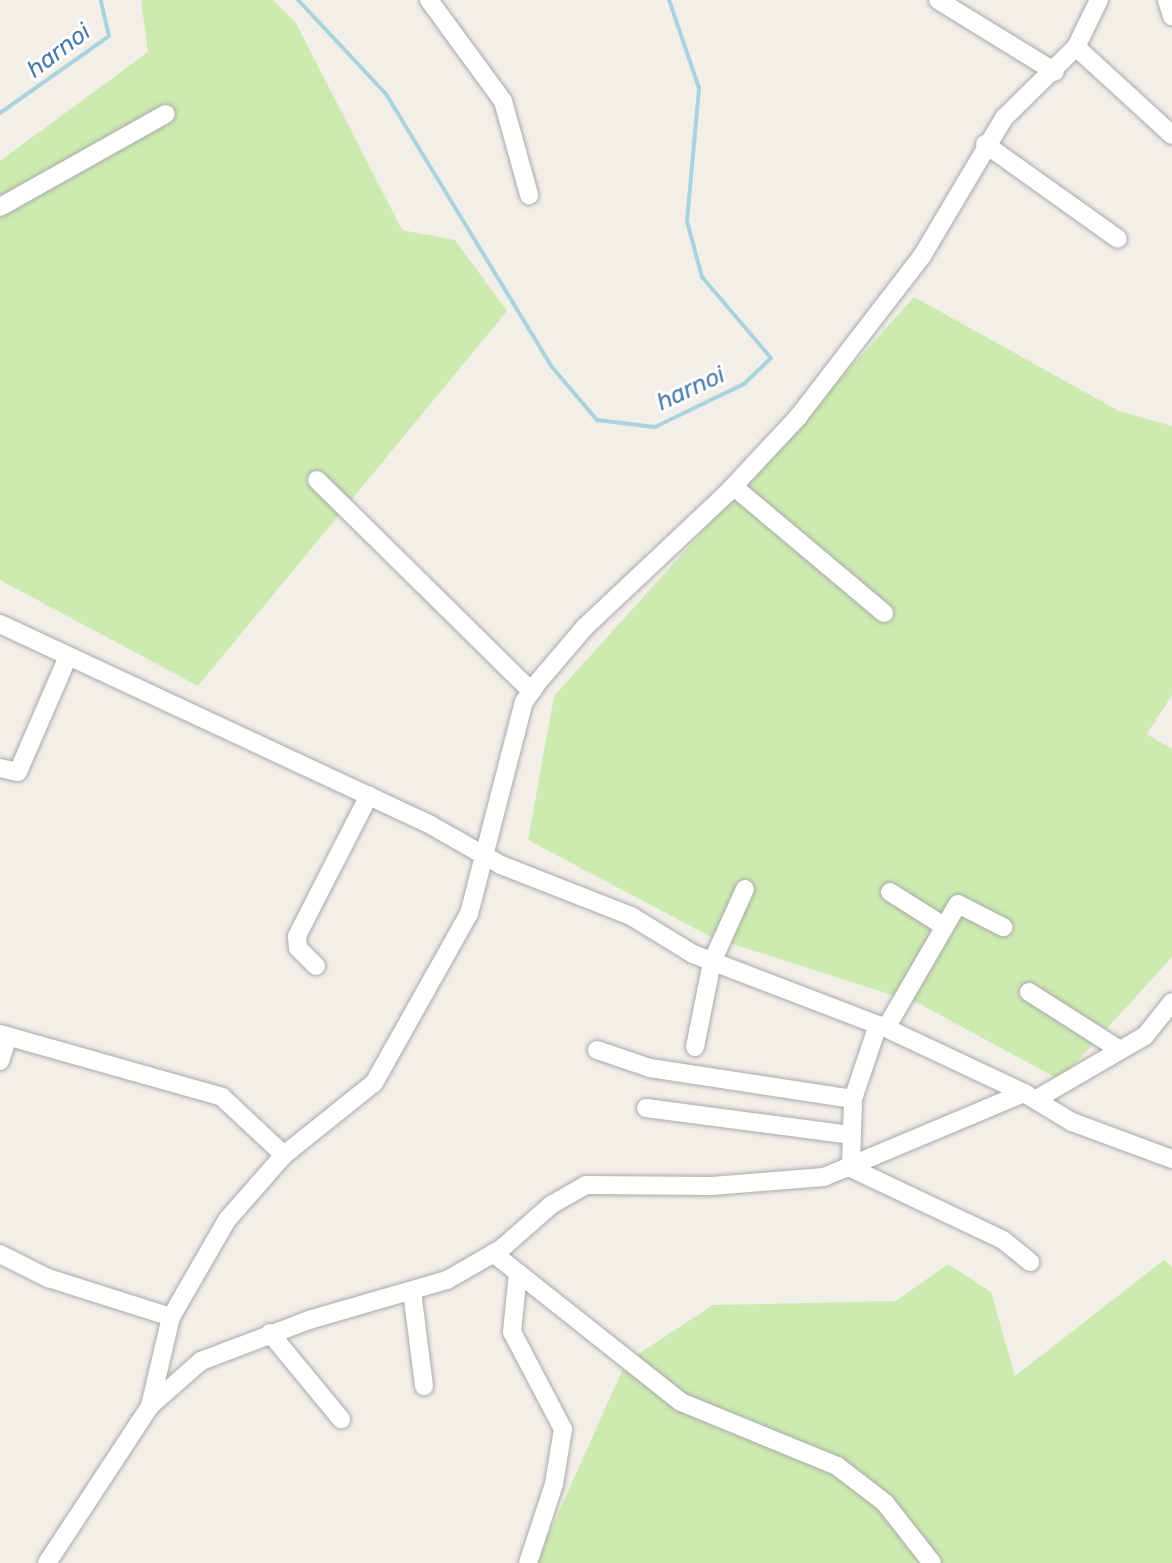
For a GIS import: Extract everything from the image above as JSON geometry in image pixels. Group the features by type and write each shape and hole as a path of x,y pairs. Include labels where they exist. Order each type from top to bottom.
{"street":[{"path":"429,0 503,101 529,195"},
{"path":"938,0 1055,72"},
{"path":"150,1406 171,1317 227,1220 284,1155 374,1083 469,914 488,856 531,691 585,627 734,487 798,417 922,256 985,144 1004,118 1055,72 1076,47 1099,0"},
{"path":"1167,0 1172,16"},
{"path":"1076,47 1172,135"},
{"path":"0,207 166,114"},
{"path":"985,144 1118,239"},
{"path":"317,480 531,691"},
{"path":"734,487 884,613"},
{"path":"0,624 67,659 369,795 488,856 631,916 712,962 882,1027 1032,1095 1072,1122 1172,1159"},
{"path":"0,768 18,772 67,659"},
{"path":"316,966 298,948 297,936 369,795"},
{"path":"695,1047 712,962 745,889"},
{"path":"890,892 942,925"},
{"path":"851,1168 853,1099 882,1027 942,925 964,902 1003,927"},
{"path":"1029,992 1120,1050"},
{"path":"47,1563 150,1406 201,1361 270,1333 412,1291 493,1253 551,1205 596,1181 753,1185 851,1168 1032,1095 1120,1050 1154,1029 1172,1002"},
{"path":"0,1061 4,1036 222,1097 284,1155"},
{"path":"597,1050 650,1068 853,1099"},
{"path":"646,1108 850,1135"},
{"path":"851,1168 1003,1240 1030,1262"},
{"path":"493,1253 696,1411 837,1466 885,1503 932,1563"},
{"path":"0,1254 48,1278 171,1317"},
{"path":"518,1273 512,1332 563,1429 554,1484 528,1563"},
{"path":"412,1291 424,1386"},
{"path":"270,1333 341,1419"}],"green space":[{"path":"141,0 273,0 296,23 402,230 455,240 507,311 198,686 0,580 0,161 148,52"},
{"path":"914,297 1119,411 1172,426 1172,695 1147,734 1172,749 1172,957 1060,1080 920,1004 711,937 528,840 554,696"},
{"path":"1164,1260 1172,1267 1172,1563 536,1563 626,1362 713,1305 896,1301 948,1264 991,1292 1015,1376"}],"waterway":[{"name":"harnoi","path":"0,113 109,36 101,0"},
{"name":"harnoi","path":"298,0 386,94 552,367 597,420 655,427 744,384 771,358 702,277 687,221 699,88 669,0"}]}
